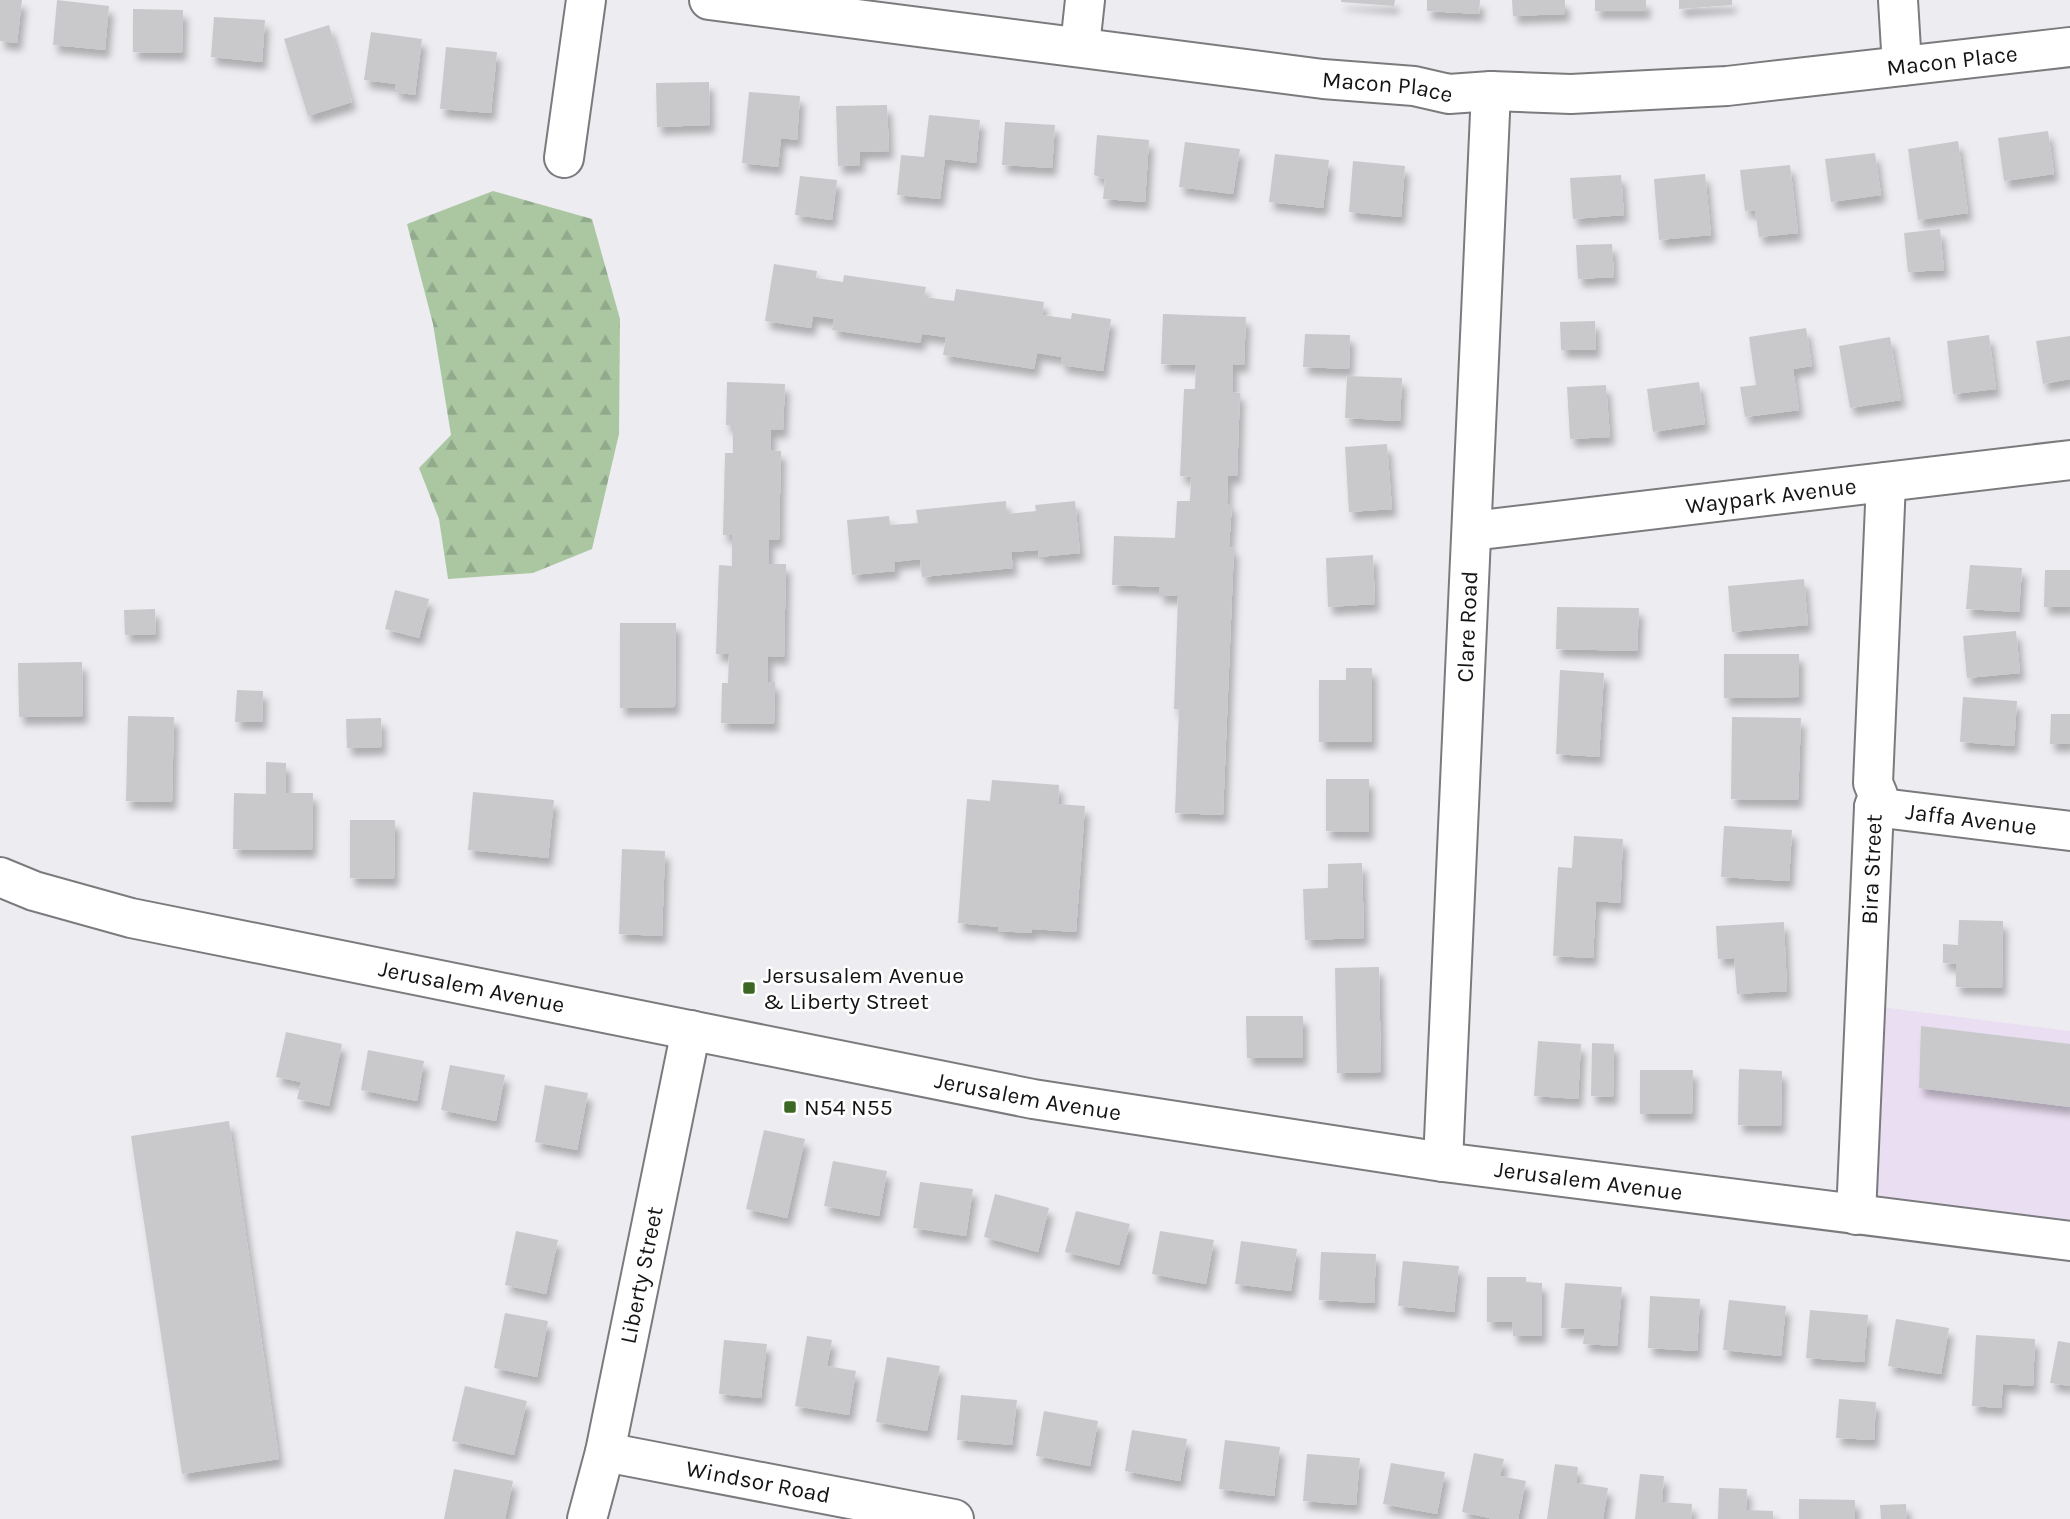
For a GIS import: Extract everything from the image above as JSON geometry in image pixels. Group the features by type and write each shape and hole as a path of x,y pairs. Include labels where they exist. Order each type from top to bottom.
{"street":[{"path":"564,158 586,0"},
{"name":"Macon Place","path":"709,0 1323,79 1414,86 1449,94 1491,91 1571,94 1727,86 2070,47"},
{"path":"1080,46 1085,0"},
{"path":"1898,0 1902,66"},
{"name":"Clare Road","path":"1443,1162 1491,91"},
{"name":"Waypark Avenue","path":"1472,531 2070,460"},
{"name":"Bira Street","path":"1856,1214 1874,807 1878,795 1873,783 1886,482"},
{"name":"Jaffa Avenue","path":"1874,807 2070,831"},
{"name":"Jerusalem Avenue","path":"0,877 34,891 131,918 1033,1099 1443,1162 2070,1241"},
{"name":"Liberty Street","path":"587,1519 605,1452 691,1030"},
{"name":"Windsor Road","path":"605,1452 954,1519"}],"shaded area":[{"path":"1865,1005 2070,1031 2070,1241 1856,1215"}],"green space":[{"path":"493,191 592,219 620,319 619,434 592,549 533,573 448,579 439,519 419,468 451,435 433,324 407,224"}],"building":[{"path":"0,0 22,0 17,43 0,41"},
{"path":"57,0 109,6 105,50 53,45"},
{"path":"1341,0 1395,0 1394,6"},
{"path":"1427,0 1480,0 1479,14 1427,11"},
{"path":"1512,0 1565,0 1565,14 1513,16"},
{"path":"1595,0 1646,0 1646,11 1595,11"},
{"path":"1679,0 1732,0 1732,5 1679,9"},
{"path":"133,9 183,10 182,53 133,52"},
{"path":"214,17 265,20 262,62 211,57"},
{"path":"329,25 352,102 308,116 284,39"},
{"path":"371,32 422,39 415,95 395,92 396,84 364,80"},
{"path":"446,47 497,52 491,113 440,109"},
{"path":"709,82 710,125 657,127 656,83"},
{"path":"749,92 800,96 797,140 781,138 778,167 742,163"},
{"path":"887,105 889,151 860,152 860,165 838,166 836,106"},
{"path":"929,115 980,120 976,163 945,159 940,199 897,195 901,155 924,157"},
{"path":"1005,122 1055,125 1052,168 1002,165"},
{"path":"2048,131 2054,174 2004,181 1998,138"},
{"path":"1097,135 1149,140 1145,202 1103,199 1105,179 1094,175"},
{"path":"1958,141 1968,213 1918,220 1908,149"},
{"path":"1185,142 1240,149 1233,194 1179,187"},
{"path":"1875,153 1881,195 1831,202 1825,159"},
{"path":"1275,154 1329,160 1323,208 1269,202"},
{"path":"1353,161 1405,166 1401,217 1349,212"},
{"path":"1790,165 1798,233 1759,237 1755,210 1745,211 1740,170"},
{"path":"1705,174 1711,235 1659,240 1654,179"},
{"path":"1621,175 1624,215 1573,219 1570,178"},
{"path":"800,176 837,180 832,220 795,215"},
{"path":"1940,229 1944,270 1908,272 1904,233"},
{"path":"1612,244 1614,277 1578,279 1576,245"},
{"path":"774,264 817,271 816,278 843,282 844,275 926,287 924,297 954,301 956,289 1044,302 1042,315 1071,319 1072,313 1111,319 1103,371 1061,365 1062,357 1037,353 1034,369 943,355 946,337 922,334 920,343 832,330 834,319 813,316 811,328 765,321"},
{"path":"1163,314 1246,317 1244,365 1233,364 1233,392 1240,393 1237,476 1228,476 1227,504 1232,504 1229,547 1234,548 1223,815 1175,813 1179,709 1174,709 1178,596 1159,596 1160,587 1112,585 1114,536 1175,538 1177,501 1190,501 1191,477 1180,476 1184,389 1195,389 1196,365 1161,364"},
{"path":"1595,321 1596,350 1561,350 1560,322"},
{"path":"1806,328 1812,366 1793,369 1799,410 1745,417 1740,387 1756,385 1749,337"},
{"path":"1305,334 1350,335 1349,369 1303,367"},
{"path":"1989,335 1996,389 1953,394 1947,341"},
{"path":"2070,336 2070,379 2043,384 2036,341"},
{"path":"1890,337 1901,400 1850,408 1839,346"},
{"path":"1347,376 1402,378 1400,421 1345,418"},
{"path":"727,382 785,384 783,430 771,430 771,450 781,451 779,540 769,539 769,564 786,564 784,657 768,656 768,682 775,682 774,724 721,723 722,683 728,683 729,654 716,654 719,565 732,566 732,535 723,535 725,453 733,453 733,426 726,425"},
{"path":"1699,382 1705,424 1653,432 1647,389"},
{"path":"1606,385 1610,437 1570,439 1567,387"},
{"path":"1387,444 1392,509 1349,512 1345,447"},
{"path":"1006,501 1007,514 1036,511 1035,505 1075,501 1080,553 1039,557 1038,550 1011,552 1013,568 922,577 920,559 894,562 895,571 852,575 847,520 889,516 890,525 918,523 916,510"},
{"path":"1373,555 1375,604 1328,607 1326,558"},
{"path":"1970,565 2022,568 2019,612 1966,609"},
{"path":"2045,570 2070,570 2070,607 2044,607"},
{"path":"1804,579 1808,625 1732,632 1728,586"},
{"path":"395,590 429,599 419,638 385,629"},
{"path":"1557,607 1639,608 1637,651 1556,649"},
{"path":"155,609 156,634 125,635 124,610"},
{"path":"620,623 676,623 675,707 620,708"},
{"path":"2016,631 2020,673 1967,678 1963,636"},
{"path":"1724,654 1799,654 1799,697 1724,698"},
{"path":"82,662 83,716 19,717 18,663"},
{"path":"1346,668 1372,668 1372,742 1319,742 1319,680 1346,680"},
{"path":"1560,670 1604,673 1599,757 1556,754"},
{"path":"237,690 263,691 262,722 235,722"},
{"path":"1963,697 2017,701 2014,746 1960,742"},
{"path":"2051,714 2070,714 2070,744 2050,744"},
{"path":"128,716 174,717 172,802 126,801"},
{"path":"1732,717 1801,718 1798,800 1731,799"},
{"path":"381,718 382,747 347,748 346,719"},
{"path":"266,762 286,763 286,793 313,793 312,850 233,849 234,793 266,794"},
{"path":"1326,779 1369,779 1369,832 1326,831"},
{"path":"992,780 1059,785 1058,804 1085,806 1076,932 1032,929 1032,933 998,931 999,927 958,923 967,799 990,801"},
{"path":"473,792 554,800 548,858 468,850"},
{"path":"350,820 395,820 394,879 350,878"},
{"path":"1724,826 1792,830 1789,881 1721,877"},
{"path":"1574,836 1623,839 1620,903 1596,901 1593,958 1553,956 1558,867 1572,868"},
{"path":"622,849 665,851 662,936 619,934"},
{"path":"1362,863 1364,938 1305,940 1303,889 1328,888 1328,864"},
{"path":"1959,920 2003,921 2002,988 1956,987 1956,964 1943,963 1943,944 1958,945"},
{"path":"1784,922 1787,991 1737,994 1734,958 1718,959 1716,926"},
{"path":"1379,967 1381,1072 1337,1073 1335,968"},
{"path":"1246,1016 1303,1016 1303,1058 1247,1058"},
{"path":"1921,1026 2070,1044 2070,1107 1919,1088"},
{"path":"286,1032 342,1044 329,1106 297,1099 301,1082 276,1077"},
{"path":"1538,1041 1581,1044 1578,1099 1534,1096"},
{"path":"1592,1043 1614,1044 1613,1097 1591,1096"},
{"path":"368,1050 424,1061 417,1101 361,1090"},
{"path":"450,1065 505,1075 496,1121 441,1110"},
{"path":"1739,1069 1782,1071 1781,1126 1738,1125"},
{"path":"1640,1070 1693,1070 1692,1114 1640,1114"},
{"path":"545,1085 588,1093 577,1150 535,1142"},
{"path":"229,1121 279,1459 182,1474 131,1136"},
{"path":"764,1130 805,1139 787,1218 746,1209"},
{"path":"833,1161 887,1171 879,1216 824,1206"},
{"path":"920,1182 973,1189 966,1236 913,1228"},
{"path":"995,1194 1049,1208 1038,1252 984,1237"},
{"path":"1076,1211 1130,1224 1119,1265 1065,1252"},
{"path":"516,1231 558,1240 546,1294 505,1285"},
{"path":"1160,1231 1214,1240 1206,1284 1152,1274"},
{"path":"1241,1241 1297,1249 1291,1291 1235,1284"},
{"path":"1321,1252 1376,1254 1374,1303 1319,1300"},
{"path":"1403,1261 1459,1266 1454,1312 1398,1306"},
{"path":"1487,1277 1526,1277 1526,1282 1542,1283 1542,1336 1513,1336 1512,1322 1487,1322"},
{"path":"1565,1283 1622,1287 1617,1346 1583,1344 1585,1329 1561,1328"},
{"path":"1650,1296 1700,1299 1697,1351 1648,1348"},
{"path":"1729,1300 1786,1306 1781,1356 1723,1350"},
{"path":"1810,1310 1868,1315 1864,1362 1806,1358"},
{"path":"505,1313 548,1321 537,1377 494,1368"},
{"path":"1896,1319 1949,1328 1941,1374 1888,1366"},
{"path":"1976,1335 2035,1339 2033,1386 2003,1384 2001,1408 1972,1406"},
{"path":"807,1336 832,1340 827,1366 856,1371 849,1415 795,1406"},
{"path":"724,1340 767,1344 761,1398 719,1394"},
{"path":"2058,1341 2070,1343 2070,1386 2050,1383"},
{"path":"887,1357 940,1366 927,1431 876,1422"},
{"path":"465,1386 527,1401 514,1455 452,1441"},
{"path":"961,1395 1017,1400 1012,1445 957,1440"},
{"path":"1839,1399 1876,1402 1874,1440 1836,1438"},
{"path":"1044,1411 1098,1421 1090,1466 1036,1456"},
{"path":"1132,1430 1187,1439 1180,1481 1125,1471"},
{"path":"1225,1440 1280,1447 1274,1496 1219,1489"},
{"path":"1474,1453 1504,1459 1500,1476 1526,1481 1518,1519 1494,1519 1462,1512"},
{"path":"1307,1454 1360,1458 1356,1505 1303,1501"},
{"path":"1391,1463 1445,1472 1437,1514 1383,1504"},
{"path":"1555,1464 1578,1467 1576,1483 1608,1488 1603,1519 1547,1519"},
{"path":"454,1469 513,1481 505,1519 444,1519"},
{"path":"1640,1474 1664,1476 1662,1502 1692,1504 1691,1519 1635,1519"},
{"path":"1719,1488 1747,1489 1746,1510 1773,1511 1773,1519 1718,1519"},
{"path":"1799,1499 1855,1500 1855,1519 1799,1519"},
{"path":"1906,1504 1907,1519 1881,1519 1880,1505"}],"place":[{"name":"Jersusalem Avenue & Liberty Street","path":"749,988"},
{"name":"N54 N55","path":"790,1107"}]}
